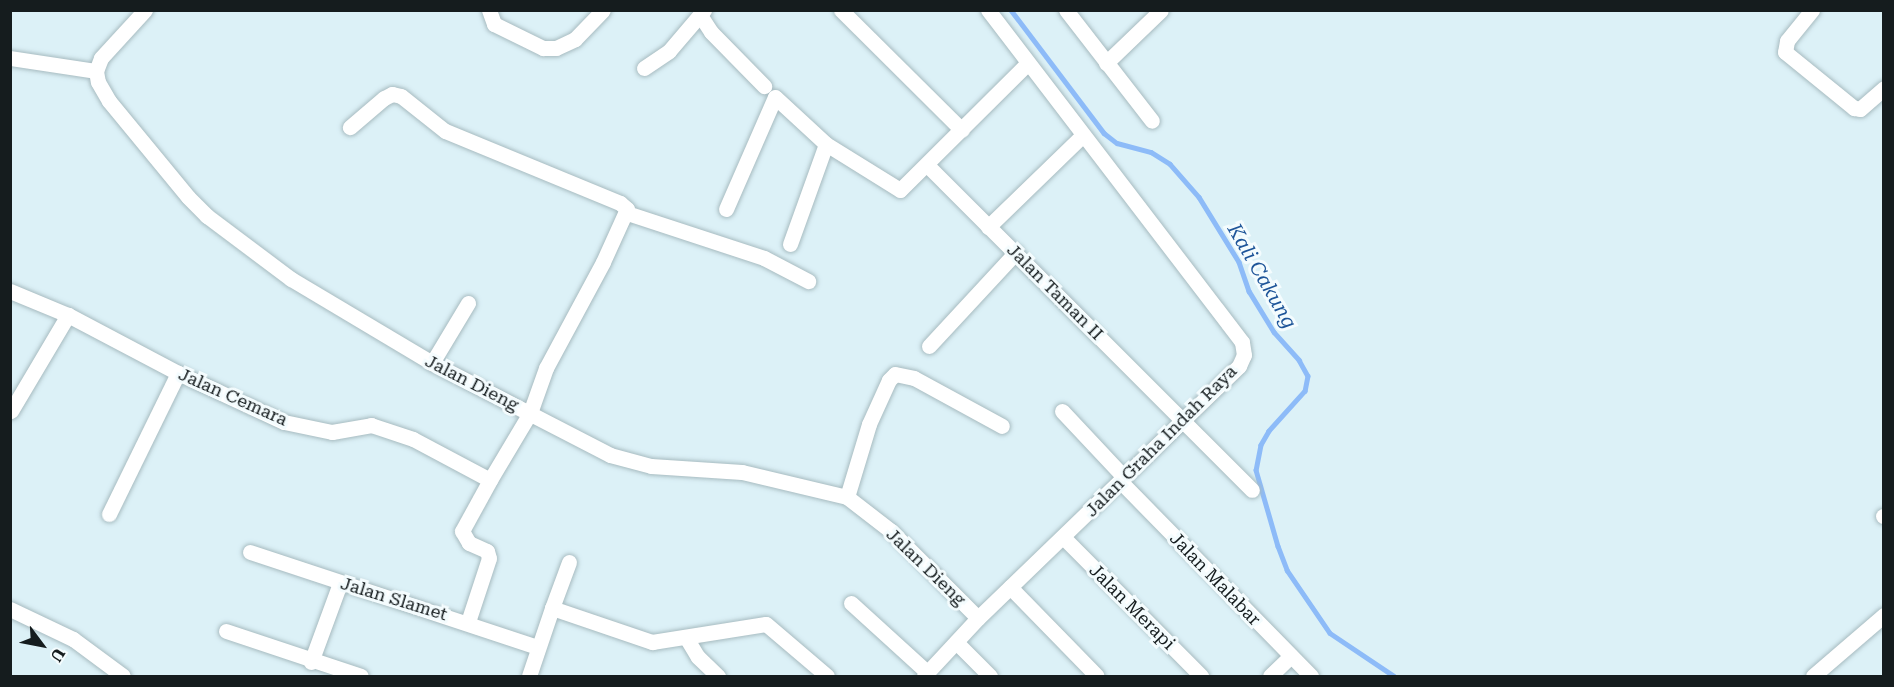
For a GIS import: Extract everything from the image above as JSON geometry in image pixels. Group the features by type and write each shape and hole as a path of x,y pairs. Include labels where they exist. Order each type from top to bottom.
{"street":[{"path":"10,58 96,71 111,46 145,10"},
{"path":"489,10 494,24 543,48 556,48 575,39 603,10"},
{"path":"841,10 962,130"},
{"name":"Jalan Graha Indah Raya","path":"926,675 978,618 1239,366 1244,355 1242,342 988,10"},
{"path":"1066,10 1152,121"},
{"path":"1106,63 1161,10"},
{"path":"1812,10 1787,41 1785,52 1854,108 1860,109 1884,88"},
{"path":"644,68 669,51 702,13 711,32 826,144 900,190 928,166 1028,63"},
{"name":"Jalan Dieng","path":"96,71 109,101 207,216 291,279 432,363 610,455 651,466 742,472 847,497 891,531 978,618"},
{"path":"726,209 770,91"},
{"path":"350,127 384,98 392,94 401,96 445,131 620,203 627,213 764,258 808,281"},
{"path":"988,227 1083,135"},
{"path":"790,244 826,144"},
{"name":"Jalan Taman II","path":"928,166 1252,490"},
{"path":"468,622 489,558 488,551 469,543 462,531 530,413 546,368 627,213"},
{"path":"928,346 1016,252"},
{"name":"Jalan Cemara","path":"10,291 68,315 178,373 284,422 332,432 371,425 414,439 490,480"},
{"path":"432,363 468,303"},
{"path":"11,411 68,315"},
{"path":"109,514 178,373"},
{"path":"847,497 869,424 889,380 896,374 914,378 1002,426"},
{"name":"Jalan Malabar","path":"1062,411 1122,479 1311,676"},
{"name":"Jalan Merapi","path":"1063,537 1202,676"},
{"name":"Jalan Slamet","path":"250,552 340,583 468,622 538,647"},
{"path":"529,676 569,562"},
{"path":"311,662 340,583"},
{"path":"1010,587 1097,676"},
{"path":"851,603 926,675"},
{"path":"552,608 652,642 687,639 766,624 827,676"},
{"path":"10,609 73,639 123,676"},
{"path":"1813,676 1884,615"},
{"path":"226,631 311,662 361,676"},
{"path":"687,639 698,657 718,676"},
{"path":"956,642 990,676"},
{"path":"1270,676 1291,656"}],"waterway":[{"name":"Kali Cakung","path":"1011,10 1104,133 1117,143 1151,152 1170,164 1199,197 1239,262 1249,291 1274,332 1299,360 1308,376 1305,391 1269,431 1261,445 1256,470 1278,546 1287,570 1330,633 1394,676"}]}
